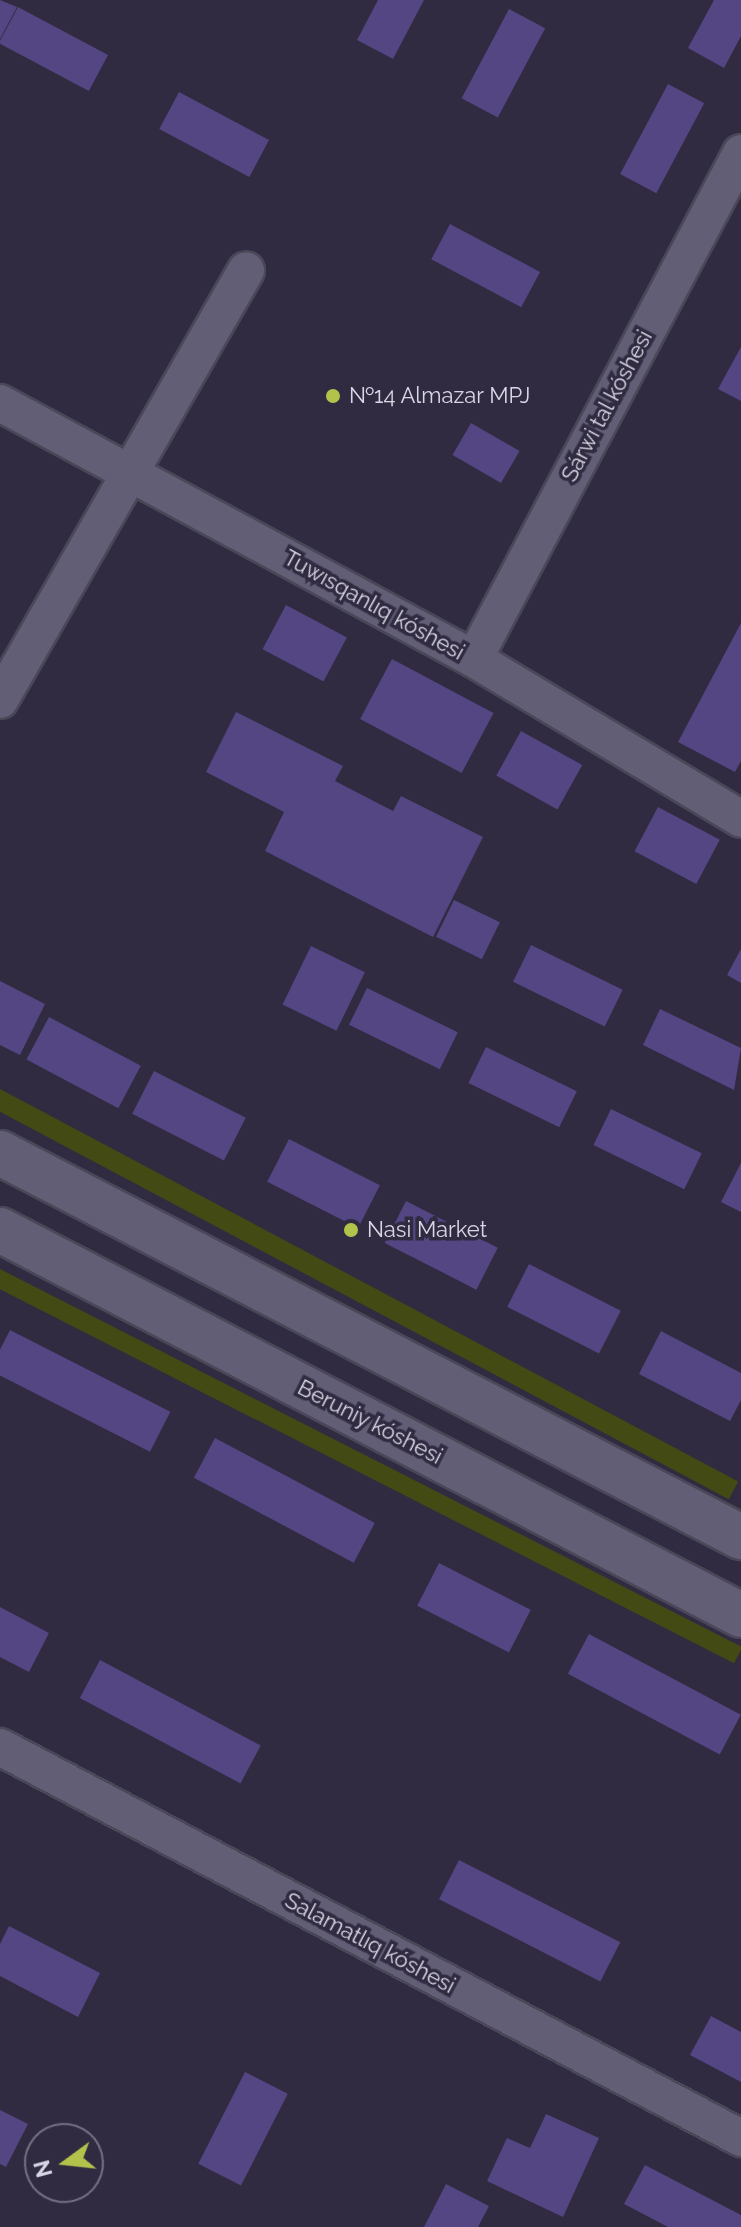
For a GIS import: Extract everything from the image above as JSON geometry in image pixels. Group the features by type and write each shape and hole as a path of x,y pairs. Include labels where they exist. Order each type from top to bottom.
{"street":[{"name":"Sárwi tal kóshesi","path":"474,659 741,153"},
{"path":"0,700 246,270"},
{"name":"Tuwısqanlıq kóshesi","path":"0,403 131,471 474,659 741,819"},
{"path":"0,1153 741,1537"},
{"name":"Beruniy kóshesi","path":"0,1230 741,1615"},
{"name":"Salamatlıq kóshesi","path":"0,1747 741,2138"}],"green space":[{"path":"0,1089 738,1481 729,1499 0,1112"},
{"path":"0,1269 741,1647 734,1663 0,1289"}],"building":[{"path":"0,0 17,7 0,39"},
{"path":"378,0 424,0 393,59 357,40"},
{"path":"714,0 741,0 741,36 724,68 688,48"},
{"path":"18,7 108,55 89,91 0,44"},
{"path":"509,9 545,28 498,117 462,98"},
{"path":"668,84 704,103 656,193 620,174"},
{"path":"179,92 269,140 249,177 159,129"},
{"path":"450,224 540,272 521,307 431,259"},
{"path":"741,347 741,401 718,389"},
{"path":"471,423 519,451 501,483 452,455"},
{"path":"286,605 347,637 323,682 263,649"},
{"path":"741,623 741,761 735,772 678,742"},
{"path":"392,659 494,713 462,773 360,719"},
{"path":"236,712 343,766 335,781 393,811 401,796 483,837 433,937 265,851 284,812 206,772"},
{"path":"521,731 582,765 557,810 496,776"},
{"path":"658,807 720,840 696,884 635,851"},
{"path":"454,900 500,922 482,959 436,937"},
{"path":"531,945 623,990 605,1027 513,982"},
{"path":"311,946 365,972 336,1031 283,1004"},
{"path":"741,949 741,983 727,975"},
{"path":"0,981 45,1004 20,1055 0,1045"},
{"path":"367,988 458,1032 440,1069 349,1025"},
{"path":"660,1009 741,1048 734,1090 643,1045"},
{"path":"49,1017 141,1066 118,1108 26,1059"},
{"path":"486,1047 577,1091 559,1127 468,1083"},
{"path":"154,1071 246,1118 224,1161 132,1114"},
{"path":"611,1109 702,1153 684,1189 593,1145"},
{"path":"289,1139 380,1185 358,1228 267,1182"},
{"path":"741,1163 741,1212 721,1202"},
{"path":"406,1201 498,1248 476,1290 385,1243"},
{"path":"529,1264 621,1311 599,1354 507,1307"},
{"path":"10,1330 170,1412 150,1452 0,1375 0,1350"},
{"path":"661,1331 741,1373 741,1400 730,1421 639,1374"},
{"path":"215,1438 375,1523 354,1563 194,1478"},
{"path":"439,1563 531,1610 509,1653 417,1606"},
{"path":"0,1607 49,1633 29,1672 0,1657"},
{"path":"589,1634 741,1715 720,1754 568,1674"},
{"path":"100,1660 261,1745 241,1783 80,1698"},
{"path":"459,1860 620,1942 600,1981 439,1899"},
{"path":"9,1926 100,1973 78,2017 0,1976 0,1944"},
{"path":"711,2016 741,2032 741,2082 690,2055"},
{"path":"245,2072 288,2094 241,2186 198,2164"},
{"path":"0,2110 26,2123 6,2167 0,2164"},
{"path":"546,2114 599,2138 563,2217 487,2181 507,2138 530,2148"},
{"path":"645,2165 741,2215 741,2227 668,2227 624,2204"},
{"path":"446,2184 489,2206 478,2227 424,2227"}],"place":[{"name":"№14 Almazar MPJ","path":"333,396"},
{"name":"Nasi Market","path":"351,1230"}]}
